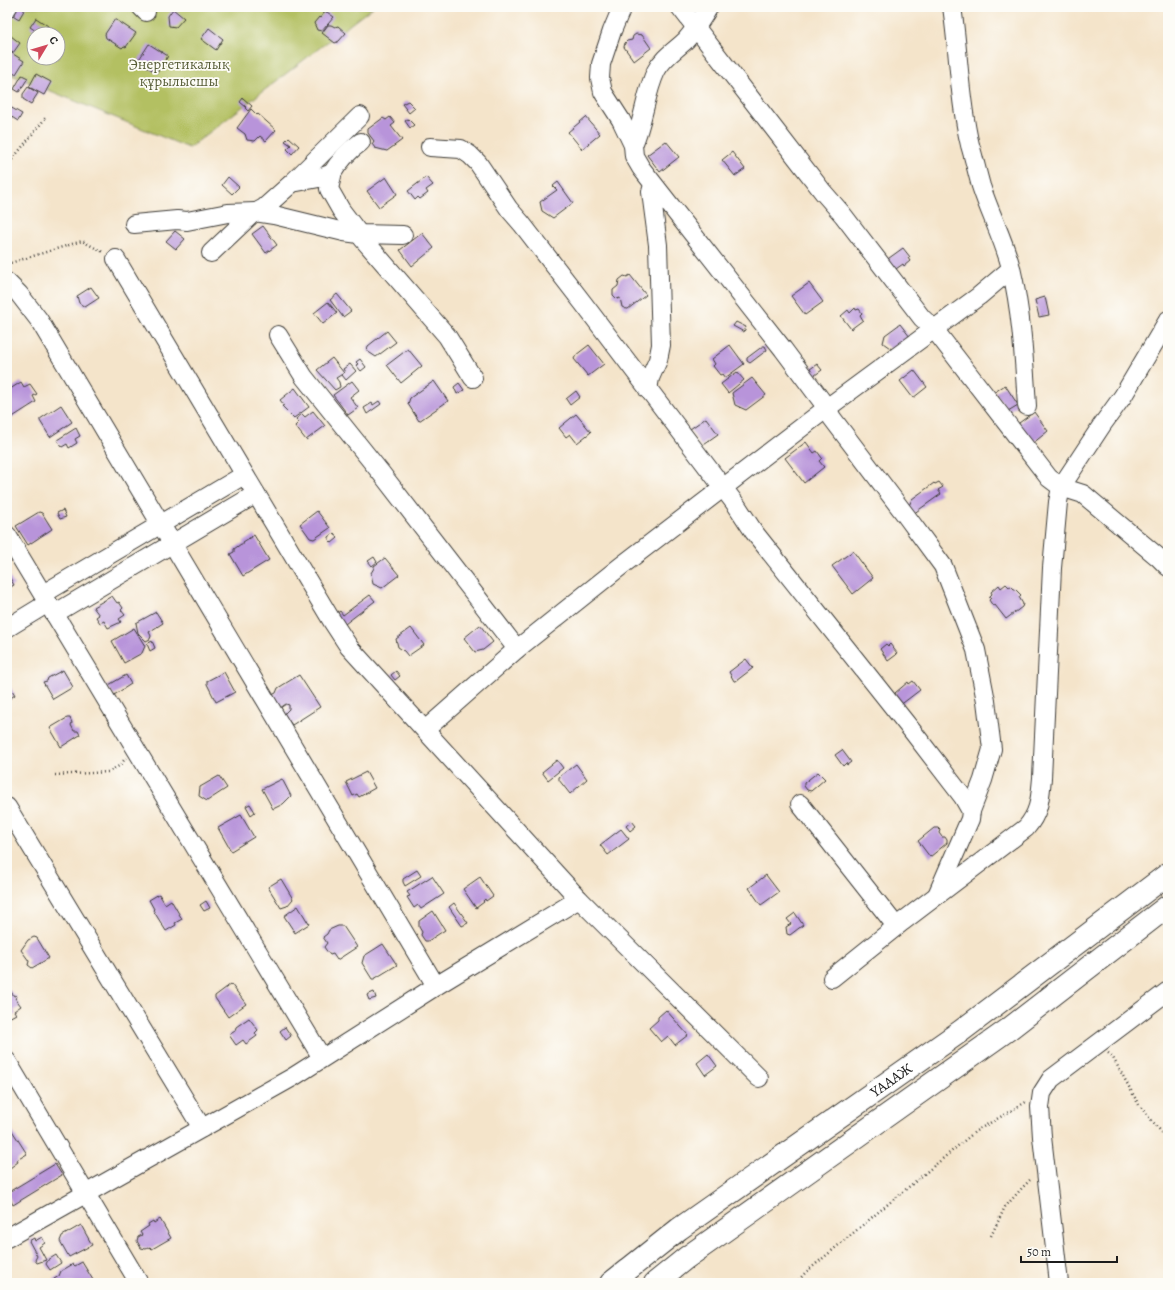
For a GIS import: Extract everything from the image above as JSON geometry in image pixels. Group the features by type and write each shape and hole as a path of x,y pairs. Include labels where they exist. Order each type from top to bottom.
{"highway":[{"name":"ҮАААЖ","path":"611,1283 679,1229 960,1031 1168,874"},
{"name":"ҮАААЖ","path":"655,1283 686,1258 1009,1029 1168,906"}],"street":[{"path":"622,7 601,64 600,78 603,92 621,120 633,145 634,156 653,185 740,294 827,408 832,418 943,566 976,650 986,701 992,749 970,819 937,896"},
{"path":"680,7 823,192 848,221 922,318 934,329 1049,478 1061,487 1083,494 1168,567"},
{"path":"633,145 656,71 661,63 686,40 709,7"},
{"path":"952,7 957,36 964,114 970,145 981,186 1011,269 1023,339 1027,406"},
{"path":"211,253 251,215 264,208 292,183 360,116"},
{"path":"361,142 348,151 336,166 331,175 329,189 341,210 359,234 447,336 473,378"},
{"path":"430,147 461,149 470,154 509,209 583,302 723,488 754,532 913,732 962,797 971,812"},
{"path":"292,183 331,175"},
{"path":"648,390 650,378 658,360 662,344 658,246 651,192 653,185"},
{"path":"134,224 187,220 228,213 255,212 359,234 403,236"},
{"path":"116,259 244,475 349,647 579,899 759,1078"},
{"path":"425,730 517,649 621,566 827,408 978,296 1011,269"},
{"path":"7,282 19,294 39,320 436,986"},
{"path":"832,978 896,926 1026,828 1034,819 1038,807 1042,778 1046,720 1052,568 1058,502 1061,487 1123,396 1168,320"},
{"path":"278,335 304,377 381,473 517,649"},
{"path":"7,628 48,603 160,524 244,475"},
{"path":"48,603 172,544 256,494"},
{"path":"7,535 322,1058"},
{"path":"800,804 896,926"},
{"path":"7,807 202,1128"},
{"path":"7,1238 293,1077 436,986 579,899"},
{"path":"1059,1283 1042,1137 1040,1107 1042,1093 1051,1079 1168,991"},
{"path":"7,1061 139,1283"}],"path":[{"path":"7,166 47,116"},
{"path":"7,264 82,242 116,259"},
{"path":"55,775 108,772 120,766 135,747"},
{"path":"1096,1045 1112,1056 1139,1105 1168,1140"},
{"path":"796,1283 805,1273 976,1131 1042,1093"},
{"path":"991,1236 1005,1207 1022,1188 1045,1167"}],"green space":[{"name":"Энергетикалық құрылысшы","path":"7,7 373,7 189,148 7,73"}],"building":[{"path":"11,7 26,7 19,19 8,12"},
{"path":"173,9 184,18 176,27 169,26 168,16"},
{"path":"327,12 334,17 322,31 317,30 314,23 319,17 320,18"},
{"path":"36,18 48,26 31,26"},
{"path":"115,19 136,33 126,47 124,46 122,48 106,38 105,34"},
{"path":"328,25 335,27 338,26 346,33 339,41 335,43 322,33"},
{"path":"209,28 223,39 216,50 201,39"},
{"path":"636,34 642,35 651,48 634,61 624,47 625,43 632,40 633,36"},
{"path":"11,36 20,43 13,53 7,48 7,42"},
{"path":"149,44 168,56 157,73 138,61"},
{"path":"7,50 24,61 16,74 7,73"},
{"path":"36,74 51,82 44,95 29,87"},
{"path":"22,75 28,78 19,92 14,89"},
{"path":"28,87 38,93 31,104 23,99 23,94"},
{"path":"243,98 252,106 248,111 240,102"},
{"path":"408,101 415,108 409,113 402,104"},
{"path":"10,107 22,114 18,121 7,114"},
{"path":"251,109 276,130 266,141 260,136 255,141 247,140 245,134 237,128"},
{"path":"390,117 395,123 391,126 402,140 387,151 375,148 372,144 374,141 368,133 368,129 383,118 386,120"},
{"path":"586,117 600,134 582,149 568,132"},
{"path":"408,119 414,125 410,128 405,121"},
{"path":"289,137 299,146 292,154 287,149 291,145 285,141"},
{"path":"666,141 679,157 660,172 647,155"},
{"path":"732,152 745,169 735,176 722,160"},
{"path":"228,177 239,187 232,194 222,185"},
{"path":"386,177 397,194 379,207 367,191"},
{"path":"426,177 433,185 426,190 428,193 420,199 418,197 415,200 408,191"},
{"path":"558,182 573,203 553,218 542,211 540,202 557,190 553,186"},
{"path":"263,226 277,245 266,253 252,234"},
{"path":"175,231 185,239 176,249 166,241"},
{"path":"422,233 434,248 412,266 400,250"},
{"path":"903,248 910,257 908,258 910,261 904,266 903,264 893,271 885,261"},
{"path":"630,275 646,295 626,309 622,307 620,298 617,299 613,295 613,290 618,286 619,280 624,276 627,277"},
{"path":"809,283 823,302 805,315 791,296"},
{"path":"91,287 99,298 85,307 79,303 77,296"},
{"path":"337,294 351,311 343,317 330,300"},
{"path":"1045,297 1049,315 1039,317 1035,300"},
{"path":"328,302 337,313 323,324 314,313"},
{"path":"855,308 856,310 859,309 862,313 860,315 863,320 851,329 841,316 848,310 850,313"},
{"path":"736,322 746,327 744,332 733,326"},
{"path":"900,324 910,337 893,350 883,343 885,335"},
{"path":"387,331 396,342 376,357 367,351 368,346"},
{"path":"589,345 604,364 588,376 574,359 576,355"},
{"path":"730,345 744,364 725,378 722,374 720,375 713,366 715,364 712,359"},
{"path":"765,346 767,350 750,363 747,361 747,358"},
{"path":"408,349 422,366 401,383 387,365"},
{"path":"332,358 344,373 336,378 340,387 335,390 317,370"},
{"path":"360,359 366,367 361,371 356,365 358,364 356,362"},
{"path":"350,364 356,371 346,380 342,375 345,372 343,369"},
{"path":"817,364 822,370 811,378 806,372"},
{"path":"914,370 927,387 913,398 900,381"},
{"path":"737,372 744,380 728,393 721,384"},
{"path":"752,378 766,395 746,410 735,405 732,393"},
{"path":"352,381 359,390 350,397 358,408 348,415 333,395"},
{"path":"434,381 448,401 419,421 408,404 410,398"},
{"path":"21,382 24,387 30,384 37,394 33,396 36,402 11,418 7,412 7,391"},
{"path":"459,383 464,390 457,394 454,387"},
{"path":"1005,385 1018,405 1008,411 995,392"},
{"path":"295,388 309,407 294,418 282,406 284,405 280,400"},
{"path":"576,391 580,397 570,405 566,399"},
{"path":"379,401 381,404 367,414 364,408"},
{"path":"61,405 72,422 50,437 40,419"},
{"path":"313,411 325,426 306,440 295,426 299,422 296,419 302,414 305,417"},
{"path":"1034,412 1048,431 1032,444 1019,428 1019,423"},
{"path":"576,414 591,432 577,443 570,434 566,437 559,428"},
{"path":"706,418 718,434 701,446 690,429"},
{"path":"76,428 80,436 75,439 77,443 69,448 67,444 62,447 57,440"},
{"path":"806,442 814,453 817,451 822,458 819,461 824,467 804,483 785,458"},
{"path":"939,482 943,487 938,490 941,494 913,514 908,508 912,499 934,483"},
{"path":"63,510 66,517 60,519 57,513"},
{"path":"317,511 330,528 314,539 310,538 300,524"},
{"path":"39,512 42,513 52,529 28,545 16,526"},
{"path":"334,533 338,538 332,543 329,540 329,537"},
{"path":"254,535 269,560 243,576 230,554 234,552 234,549 241,544 244,544 243,542"},
{"path":"853,551 873,578 853,594 832,566"},
{"path":"374,557 377,562 372,566 368,561"},
{"path":"385,558 399,575 382,588 373,584 371,573 374,566"},
{"path":"7,573 14,585 7,589"},
{"path":"1006,584 1009,587 1011,586 1021,595 1019,597 1023,604 1022,607 1006,619 995,605 993,606 989,600 991,598 989,597 992,594 991,592 999,585 1001,588"},
{"path":"370,595 375,601 341,627 333,616 340,611 343,615"},
{"path":"112,596 117,603 119,602 123,608 121,610 125,615 119,619 121,622 108,628 104,621 100,623 96,617 99,615 93,607"},
{"path":"156,612 163,623 149,632 151,636 150,639 146,641 138,633 136,623"},
{"path":"480,625 493,642 483,650 475,652 464,638"},
{"path":"134,628 145,646 142,653 124,663 112,641"},
{"path":"411,628 424,645 408,656 398,647 396,639"},
{"path":"152,641 155,648 150,651 147,644"},
{"path":"886,644 888,646 890,644 897,653 888,661 880,649"},
{"path":"746,659 753,668 734,681 729,672"},
{"path":"63,670 73,687 53,699 43,682 47,681 48,678"},
{"path":"396,671 400,676 395,680 391,675"},
{"path":"224,672 235,692 216,702 207,681"},
{"path":"126,675 131,684 114,695 107,686"},
{"path":"299,675 320,707 292,725 284,714 289,709 289,705 286,704 280,708 272,695 276,693 278,688"},
{"path":"7,681 15,695 9,699 7,696"},
{"path":"913,681 920,690 899,706 893,697 896,695 895,693 908,682 909,684"},
{"path":"67,718 70,718 74,731 78,731 80,735 61,747 50,728"},
{"path":"842,750 851,762 847,765 846,763 843,766 835,755"},
{"path":"557,760 563,768 548,780 542,772"},
{"path":"576,764 587,779 570,794 559,780 559,777"},
{"path":"366,772 375,788 359,797 357,794 353,796 346,782"},
{"path":"818,772 825,779 811,791 807,790 804,783"},
{"path":"219,776 227,788 207,801 199,796 200,787"},
{"path":"282,779 291,796 283,804 273,809 262,789"},
{"path":"250,804 255,812 251,815 246,806"},
{"path":"241,815 254,837 231,851 218,828"},
{"path":"632,821 636,826 630,831 626,826"},
{"path":"934,828 938,828 940,830 939,833 942,837 945,837 947,843 930,857 918,841"},
{"path":"621,829 629,839 608,855 600,845"},
{"path":"417,870 421,876 405,886 403,879"},
{"path":"766,875 779,892 761,905 749,888"},
{"path":"432,876 444,894 421,909 418,905 414,908 407,897 410,896 407,892"},
{"path":"480,877 493,896 486,901 485,899 483,901 484,902 476,908 463,889"},
{"path":"281,879 293,899 287,906 281,908 268,887"},
{"path":"159,894 165,904 171,900 182,919 166,931 153,910 154,909 149,900"},
{"path":"206,901 210,908 204,911 200,905"},
{"path":"454,903 468,923 462,926 449,907"},
{"path":"298,906 309,924 295,933 284,916"},
{"path":"433,911 445,930 428,941 425,941 421,935 422,932 419,927 419,921"},
{"path":"795,913 803,925 790,935 787,934 786,927 791,924 787,919"},
{"path":"338,926 343,926 357,947 337,960 333,954 330,955 324,947 327,943 323,937 329,930"},
{"path":"34,937 37,938 49,958 32,968 28,965 29,961 21,950 28,940"},
{"path":"383,944 397,965 372,979 362,963 364,956"},
{"path":"231,984 246,1004 228,1017 215,996"},
{"path":"9,989 14,996 16,995 17,997 15,998 21,1006 14,1011 16,1014 7,1019 7,990"},
{"path":"374,992 376,998 369,1000 367,995"},
{"path":"666,1010 688,1035 675,1045 668,1036 661,1042 649,1028"},
{"path":"249,1018 258,1030 255,1033 257,1036 246,1044 243,1040 236,1045 229,1035 235,1031 236,1027"},
{"path":"285,1027 291,1036 286,1040 280,1031"},
{"path":"708,1054 717,1066 705,1075 697,1063"},
{"path":"11,1129 27,1154 17,1160 18,1162 10,1168 9,1166 7,1167 7,1132"},
{"path":"55,1164 62,1175 13,1205 7,1193"},
{"path":"160,1219 171,1238 152,1249 150,1247 146,1249 141,1248 137,1241 138,1237 142,1235 140,1232 149,1226 148,1224 153,1221 154,1223"},
{"path":"81,1225 92,1245 69,1257 60,1241 62,1236"},
{"path":"42,1237 45,1243 39,1247 46,1260 37,1263 35,1260 37,1256 29,1241 34,1238 35,1241"},
{"path":"56,1255 61,1263 50,1270 46,1264 48,1260"},
{"path":"82,1262 93,1280 92,1283 56,1283 54,1279 59,1276 61,1271 73,1264 75,1266"}]}
